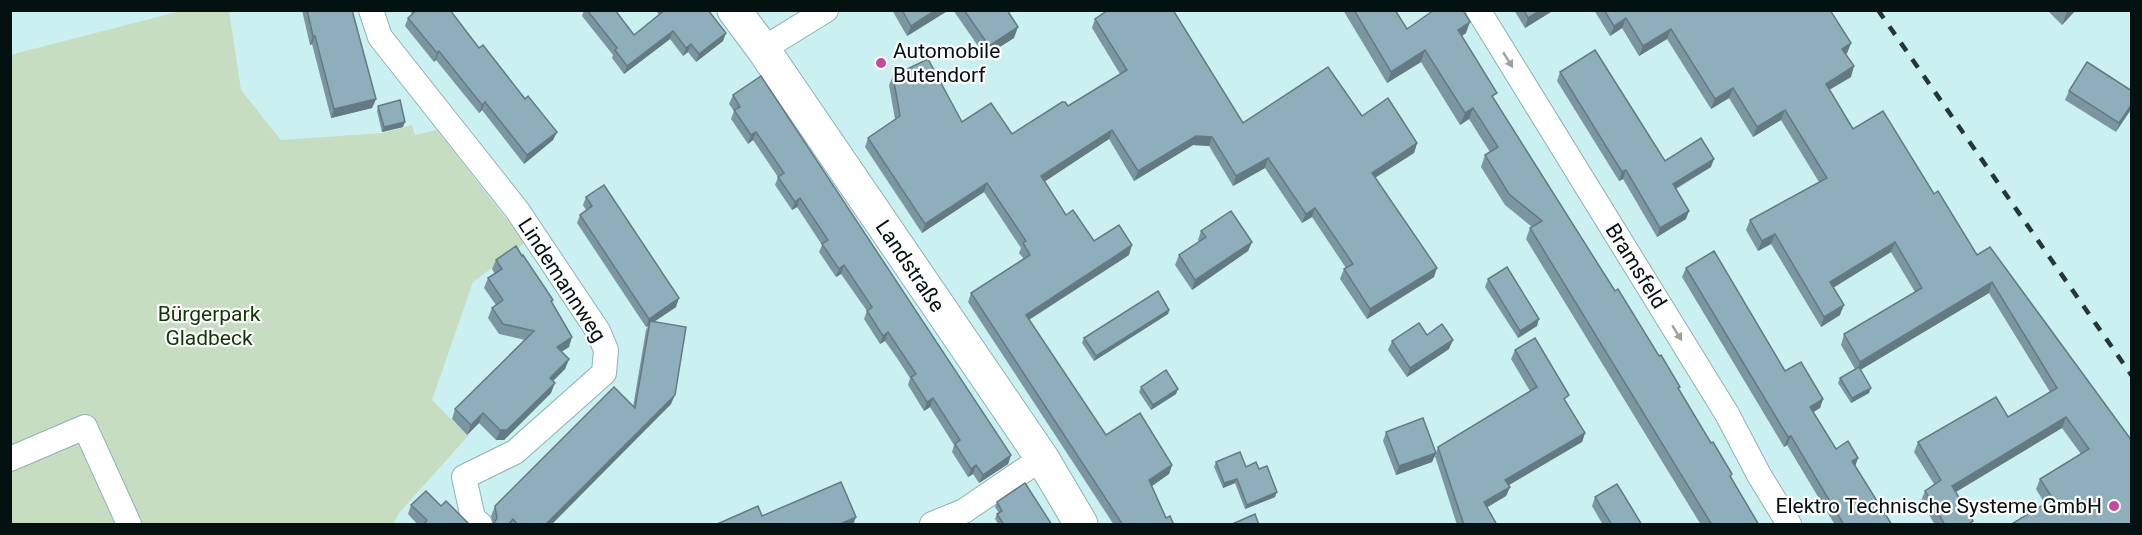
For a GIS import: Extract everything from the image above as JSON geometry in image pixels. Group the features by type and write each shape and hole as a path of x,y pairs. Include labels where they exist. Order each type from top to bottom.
{"street":[{"name":"Lindemannweg","path":"371,10 380,37 517,210 598,331 606,350 604,373 515,452 464,477 473,518 480,525"},
{"name":"Landstraße","path":"734,10 763,49 1042,458 1081,525"},
{"path":"763,49 826,10"},
{"name":"Bramsfeld","path":"1478,10 1727,414 1759,475 1789,525"},
{"path":"10,459 85,427 129,525"},
{"path":"932,525 964,511 1042,458"}],"green space":[{"name":"Bürgerpark Gladbeck","path":"181,11 229,11 241,90 281,140 383,133 412,125 415,135 437,130 525,243 473,282 432,400 468,436 399,513 393,524 11,524 10,55"}],"building":[{"path":"307,10 352,10 376,99 334,109"},
{"path":"417,10 450,10 479,48 483,45 525,99 528,96 557,132 527,155 485,102 482,105 439,51 437,53 408,18"},
{"path":"587,10 615,10 634,35 665,10 708,10 726,33 699,54 691,44 686,48 673,31 627,66 615,50 617,48"},
{"path":"902,10 936,10 911,26"},
{"path":"964,10 1007,10 1018,27 989,46"},
{"path":"1108,10 1173,10 1243,123 1328,67 1362,116 1388,98 1417,143 1372,173 1437,268 1370,309 1344,269 1353,264 1315,208 1306,214 1268,158 1236,176 1212,137 1196,136 1138,171 1112,130 1041,176 1066,215 1073,210 1094,241 1119,225 1132,245 1026,315 1106,435 1140,413 1172,465 1149,480 1166,518 1170,516 1174,525 1123,525 971,293 1030,255 1023,243 1026,241 987,183 925,224 868,138 900,116 893,76 928,59 962,122 991,103 1012,134 1062,102 1068,106 1127,70 1095,19"},
{"path":"1354,10 1395,10 1407,29 1434,10 1463,10 1470,22 1458,30 1497,93 1492,96 1615,291 1618,289 1659,356 1661,355 1680,387 1678,388 1732,474 1730,476 1759,525 1712,525 1530,228 1542,221 1509,194 1485,155 1498,147 1473,108 1465,113 1425,50 1391,72"},
{"path":"1524,10 1541,10 1528,18"},
{"path":"1604,10 1830,10 1851,43 1842,49 1854,66 1826,84 1853,129 1883,111 1934,194 1938,191 1977,255 1990,247 2132,441 2132,525 2010,525 2053,499 2040,479 2089,449 2066,417 1952,486 1973,521 1967,525 1945,525 1925,491 1941,480 1918,442 1996,397 2008,417 2057,388 1992,282 1860,362 1844,334 1922,288 1895,242 1830,282 1844,305 1824,317 1775,234 1762,241 1750,220 1827,178 1785,110 1757,127 1733,88 1715,99 1671,29 1643,46 1626,18 1614,26"},
{"path":"1595,50 1665,161 1701,138 1714,159 1673,184 1689,211 1660,228 1626,170 1622,172 1560,72"},
{"path":"2087,62 2132,91 2132,104 2119,123 2069,91"},
{"path":"761,76 1011,455 983,475 976,465 971,469 955,444 960,440 933,398 927,402 911,377 916,374 888,332 883,336 867,311 872,307 844,265 839,269 822,244 828,240 800,198 795,202 778,177 784,173 756,132 751,135 734,110 740,107 733,95"},
{"path":"400,100 405,122 384,127 378,106"},
{"path":"604,185 679,298 649,319 580,215 592,206 586,197"},
{"path":"1231,211 1252,242 1195,280 1179,255 1206,237 1201,231"},
{"path":"516,246 553,300 551,301 572,337 557,347 569,359 550,378 555,383 507,430 500,430 483,413 471,425 455,409 534,331 503,324 492,308 503,300 488,278 502,269 496,260"},
{"path":"1714,251 1785,371 1801,362 1823,399 1810,407 1836,449 1848,441 1858,458 1852,461 1892,525 1844,525 1686,268"},
{"path":"1507,267 1539,319 1520,331 1488,279"},
{"path":"1158,291 1169,310 1096,356 1084,338"},
{"path":"650,321 686,327 675,395 545,525 518,525 513,519 508,525 493,525 497,518 495,506 614,387 635,408"},
{"path":"1419,323 1427,335 1442,324 1453,340 1410,368 1392,341"},
{"path":"1535,338 1569,395 1564,399 1585,433 1505,480 1510,487 1484,502 1497,525 1464,525 1438,447 1537,387 1515,350"},
{"path":"1859,367 1871,388 1852,398 1840,378"},
{"path":"1166,370 1178,389 1153,405 1141,387"},
{"path":"1423,418 1436,453 1399,466 1386,432"},
{"path":"1240,452 1246,467 1256,462 1259,469 1267,466 1277,492 1247,505 1237,479 1224,483 1216,462"},
{"path":"841,482 856,517 838,525 715,525 758,506 762,516"},
{"path":"1025,483 1052,525 1004,525 997,514 1002,511 997,502"},
{"path":"1617,484 1642,525 1612,525 1595,497"},
{"path":"426,491 441,506 446,501 470,525 423,525 427,520 411,505"},
{"path":"1255,514 1259,525 1230,525"}],"railway":[{"path":"1878,10 2132,376"}],"place":[{"name":"Automobile Butendorf","path":"881,63"},
{"name":"Elektro Technische Systeme GmbH","path":"2114,506"}]}
